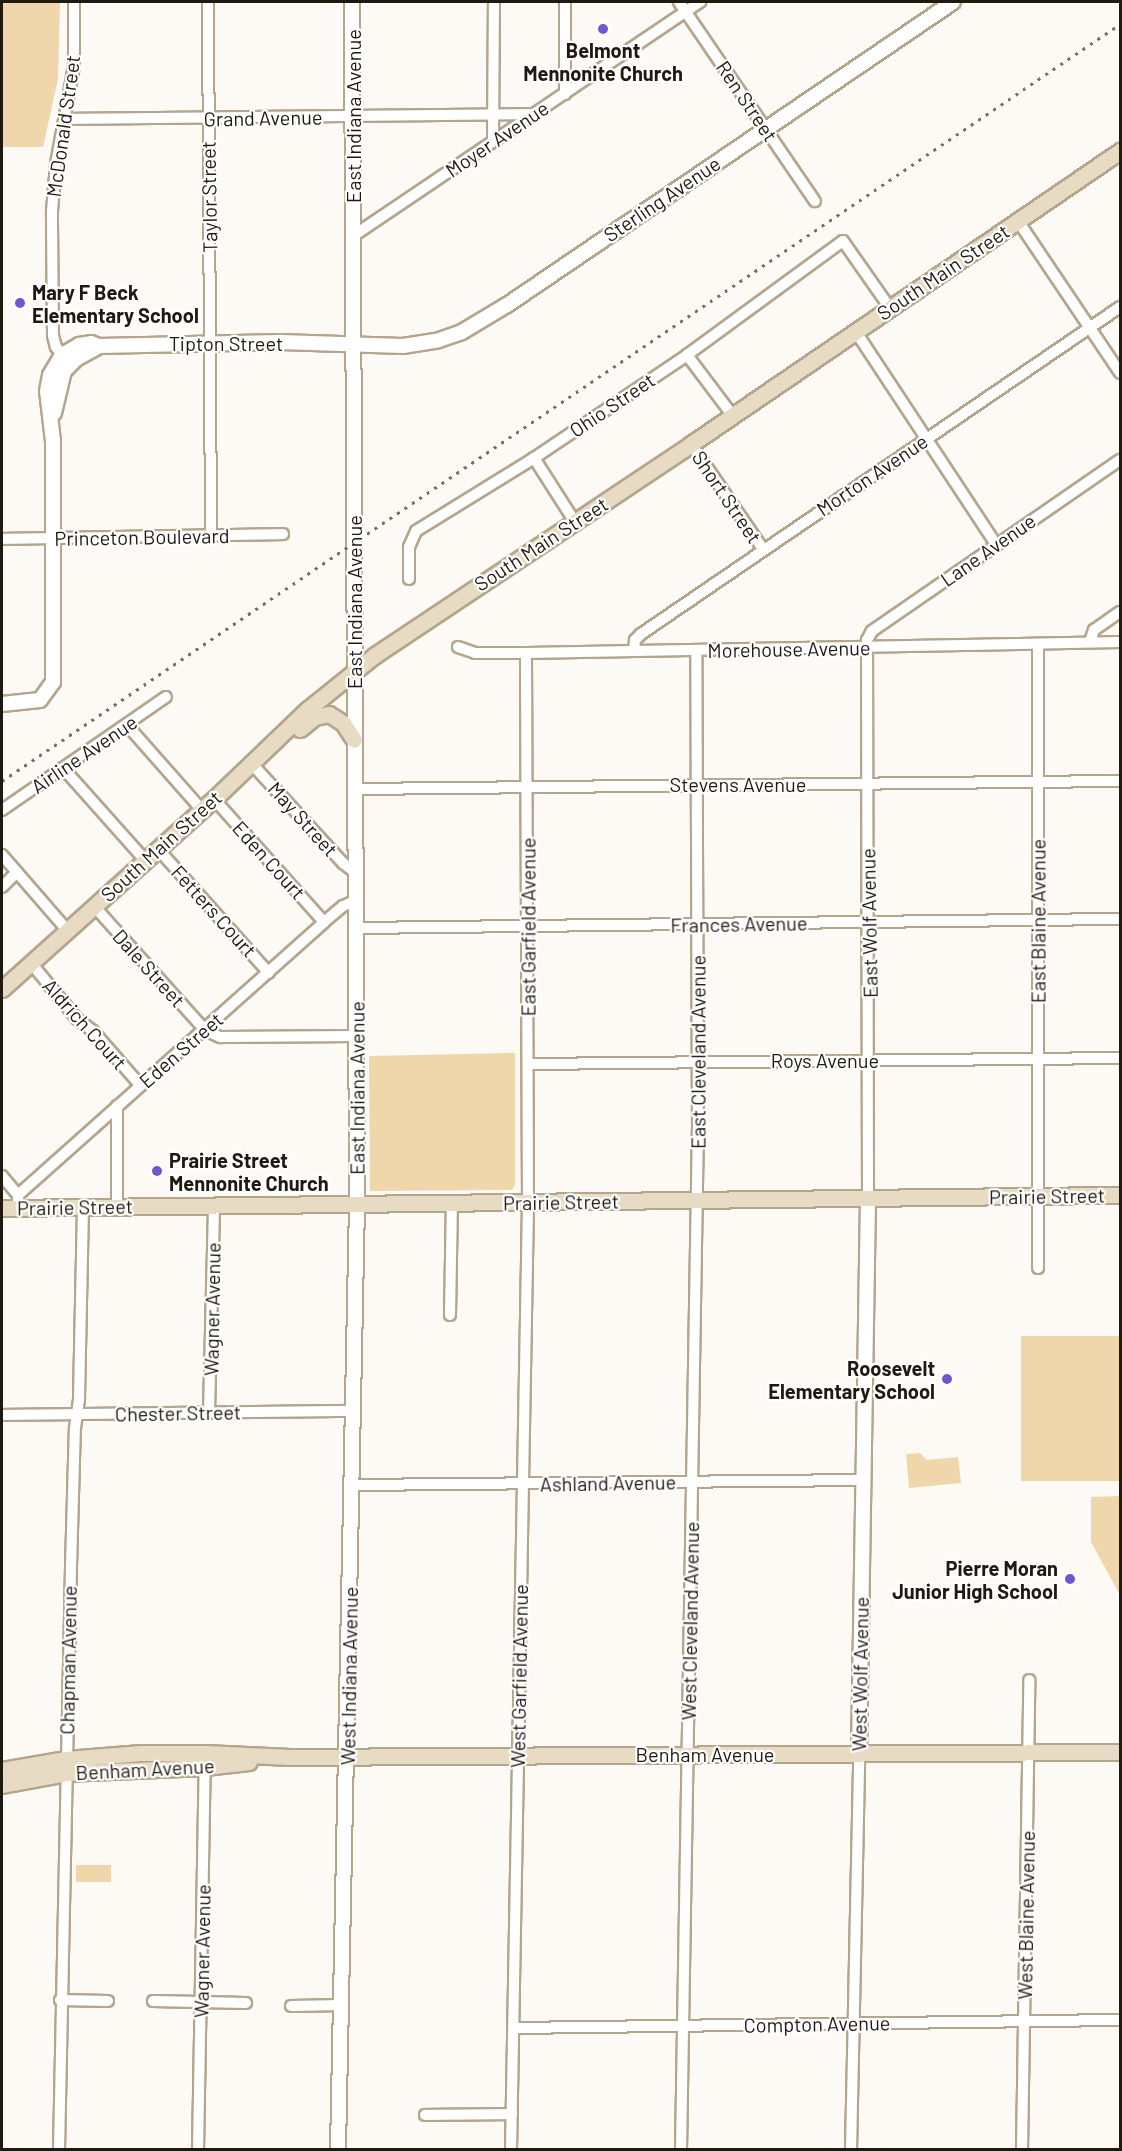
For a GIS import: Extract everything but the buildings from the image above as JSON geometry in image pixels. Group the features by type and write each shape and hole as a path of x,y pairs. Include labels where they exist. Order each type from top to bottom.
{"main road":[{"name":"South Main Street","path":"2,989 202,810 308,709 354,670 733,416 1120,152"},
{"path":"274,743 285,741 315,717 325,714 335,716 343,723 354,740"},
{"name":"Prairie Street","path":"2,1208 18,1202 83,1208 1120,1195"},
{"name":"Benham Avenue","path":"2,1770 290,1757 1120,1752"},
{"name":"Benham Avenue","path":"2,1785 66,1766"}],"street":[{"name":"McDonald Street","path":"67,359 53,336 52,210 56,164 74,66 74,2"},
{"name":"Taylor Street","path":"208,2 211,536"},
{"name":"East Indiana Avenue","path":"352,2 357,1203"},
{"path":"493,140 494,2"},
{"path":"565,2 565,94"},
{"name":"Ren Street","path":"679,2 815,201"},
{"name":"Moyer Avenue","path":"353,236 700,2"},
{"name":"Sterling Avenue","path":"353,345 421,344 455,334 482,321 953,2"},
{"name":"Grand Avenue","path":"65,119 533,114"},
{"path":"1018,222 1120,373"},
{"name":"Ohio Street","path":"409,579 409,547 416,531 534,458 687,355 843,241 890,308"},
{"name":"Morton Avenue","path":"634,651 635,640 641,634 1120,307"},
{"path":"856,332 996,544"},
{"name":"Tipton Street","path":"67,359 80,345 91,343 99,346 210,343 353,345"},
{"path":"687,355 733,416"},
{"path":"2,704 34,702 45,696 54,682 53,422 47,391 50,375 67,359"},
{"name":"Short Street","path":"691,444 763,549"},
{"path":"534,458 575,522"},
{"name":"Lane Avenue","path":"867,648 872,631 1120,460"},
{"name":"Princeton Boulevard","path":"2,539 283,534"},
{"path":"1090,642 1094,630 1120,612"},
{"name":"Morehouse Avenue","path":"458,647 475,653 526,653 1120,642"},
{"name":"East Blaine Avenue","path":"1038,645 1039,1196"},
{"name":"East Wolf Avenue","path":"867,648 870,921 868,1198"},
{"name":"East Cleveland Avenue","path":"696,650 698,1201"},
{"name":"East Garfield Avenue","path":"526,653 528,1202"},
{"name":"Airline Avenue","path":"2,810 166,697"},
{"path":"127,725 202,810"},
{"name":"May Street","path":"251,763 342,863 356,873"},
{"path":"63,768 145,860"},
{"name":"Stevens Avenue","path":"356,789 1120,781"},
{"name":"Eden Court","path":"214,799 324,922"},
{"name":"Fetters Court","path":"158,849 269,973"},
{"path":"2,855 67,930"},
{"path":"2,887 17,872"},
{"name":"Eden Street","path":"18,1202 140,1085 205,1030 324,922 343,906 357,900"},
{"name":"Dale Street","path":"93,906 205,1030"},
{"name":"Frances Avenue","path":"357,928 1120,920"},
{"name":"Aldrich Court","path":"31,963 77,1019 93,1031 140,1085"},
{"path":"205,1030 220,1037 357,1036"},
{"name":"Roys Avenue","path":"529,1064 1120,1058"},
{"path":"117,1106 117,1207"},
{"path":"2,1176 18,1202"},
{"path":"1038,1268 1039,1196"},
{"name":"West Wolf Avenue","path":"851,2150 868,1198"},
{"name":"West Cleveland Avenue","path":"681,2150 698,1201"},
{"name":"West Garfield Avenue","path":"511,2150 528,1202"},
{"name":"West Indiana Avenue","path":"338,2150 357,1203"},
{"path":"450,1315 452,1203"},
{"name":"Wagner Avenue","path":"209,1412 214,1205"},
{"name":"Chapman Avenue","path":"59,2150 60,2000 83,1208"},
{"name":"Chester Street","path":"2,1415 354,1411"},
{"name":"Ashland Avenue","path":"353,1485 864,1480"},
{"name":"West Blaine Avenue","path":"1022,2150 1029,1680"},
{"name":"Wagner Avenue","path":"198,2150 205,1760"},
{"path":"60,2000 108,2001"},
{"path":"153,2001 246,2003"},
{"path":"291,2006 341,2005"},
{"name":"Compton Avenue","path":"514,2028 1120,2020"},
{"path":"425,2115 512,2114"}],"shaded area":[{"path":"2,2 60,2 58,79 43,147 2,147"},
{"path":"515,1053 515,1185 512,1190 370,1191 369,1056"},
{"path":"1021,1336 1120,1336 1120,1481 1021,1481"},
{"path":"920,1453 927,1460 958,1457 961,1483 909,1488 906,1454"},
{"path":"1120,1496 1120,1595 1091,1542 1091,1497"},
{"path":"76,1865 111,1865 111,1882 76,1882"}],"railway":[{"path":"2,781 1120,24"}],"place":[{"name":"Belmont Mennonite Church","path":"603,29"},
{"name":"Mary F Beck Elementary School","path":"20,303"},
{"name":"Prairie Street Mennonite Church","path":"157,1171"},
{"name":"Roosevelt Elementary School","path":"947,1379"},
{"name":"Pierre Moran Junior High School","path":"1070,1579"}]}
